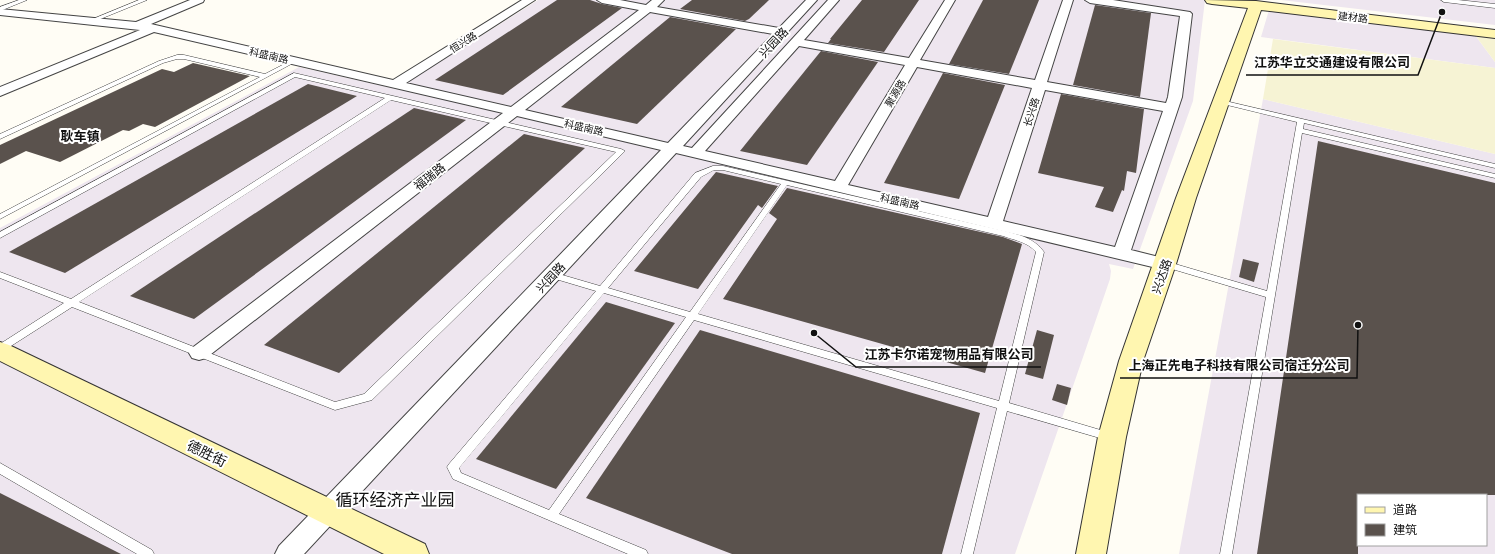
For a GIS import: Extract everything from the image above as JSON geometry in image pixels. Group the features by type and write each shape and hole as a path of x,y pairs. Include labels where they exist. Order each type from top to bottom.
{"street":[{"path":"137,26 198,0"},
{"name":"恒兴路","path":"393,91 530,0"},
{"path":"602,0 654,4 789,37 913,62 1171,108"},
{"name":"兴园路","path":"288,554 672,148 789,37 812,0"},
{"path":"695,153 789,37 834,0"},
{"name":"聚源路","path":"839,187 950,0"},
{"name":"长兴路","path":"994,223 1068,0"},
{"path":"1090,0 1186,14 1175,97 1121,253"},
{"name":"建材路","path":"1212,0 1495,34"},
{"name":"福瑞路","path":"199,353 654,4"},
{"name":"兴达路","path":"1091,554 1112,437 1131,361 1165,264 1186,198 1256,5"},
{"name":"科盛南路","path":"0,10 152,28 294,61 393,91 514,111 1165,264"},
{"path":"0,92 152,28"},
{"name":"德胜街","path":"0,350 414,554"}],"lane":[{"path":"0,10 24,0"},
{"path":"91,21 144,0"},
{"path":"1444,0 1495,6"},
{"path":"0,137 176,57 184,57 264,76"},
{"path":"0,217 294,61"},
{"path":"0,235 294,75 393,91 499,122 621,151 368,397 335,406 0,275"},
{"path":"0,350 393,91"},
{"path":"1221,102 1300,125 1495,176"},
{"path":"1300,125 1495,166"},
{"path":"1226,554 1300,125"},
{"path":"642,554 457,476 453,466 698,175 713,168 723,168 1005,234 1021,239 1038,248 1040,252 967,554"},
{"path":"552,516 785,183"},
{"path":"1165,264 1271,295"},
{"path":"552,275 1112,437"},
{"path":"0,468 148,554"}],"shaded area":[{"path":"538,0 1205,0 1193,101 1133,269 1109,264 1111,271 1110,279 1015,554 0,554 0,228 299,67 397,89"},
{"path":"1281,0 1495,0 1495,25"},
{"path":"1269,10 1475,35 1495,62 1495,68 1261,37"},
{"path":"1475,35 1495,37 1495,62"},
{"path":"1273,39 1495,68 1495,154 1263,99"},
{"path":"1263,99 1495,154 1495,554 1179,554"}],"building":[{"path":"557,0 590,0 622,8 503,95 435,80"},
{"path":"692,0 769,0 745,21 680,9"},
{"path":"862,0 919,0 884,52 828,43"},
{"path":"983,0 1039,0 1009,74 949,64"},
{"path":"1095,5 1151,13 1140,97 1073,85"},
{"path":"670,17 736,29 637,124 561,107"},
{"path":"821,51 878,62 807,165 740,151"},
{"path":"193,63 250,76 155,127 143,124 129,131 123,130 60,162 26,151 0,164 0,145 162,69 174,72"},
{"path":"943,73 1005,85 959,199 884,183"},
{"path":"308,84 357,96 65,273 9,252"},
{"path":"1061,94 1144,109 1136,173 1127,171 1124,191 1122,190 1113,212 1095,207 1104,187 1038,173"},
{"path":"414,108 466,120 194,319 130,296"},
{"path":"524,134 585,148 339,373 264,345"},
{"path":"1318,141 1495,183 1495,495 1357,494 1358,554 1257,554"},
{"path":"716,172 778,186 762,208 758,205 698,289 634,271"},
{"path":"787,188 1003,237 1022,244 985,373 723,299 777,219 769,213"},
{"path":"1243,259 1259,263 1254,282 1239,277"},
{"path":"606,302 675,323 556,489 476,459"},
{"path":"700,330 980,413 942,554 732,554 586,498"},
{"path":"1037,330 1054,335 1043,379 1025,374"},
{"path":"1057,384 1071,388 1067,405 1052,400"},
{"path":"0,493 121,554 0,554"}],"place":[{"name":"江苏华立交通建设有限公司","path":"1442,12"},
{"name":"上海正先电子科技有限公司宿迁分公司","path":"1358,325"},
{"name":"江苏卡尔诺宠物用品有限公司","path":"814,333"}],"district":[{"name":"耿车镇","path":"80,135"},
{"name":"循环经济产业园","path":"395,499"}]}
